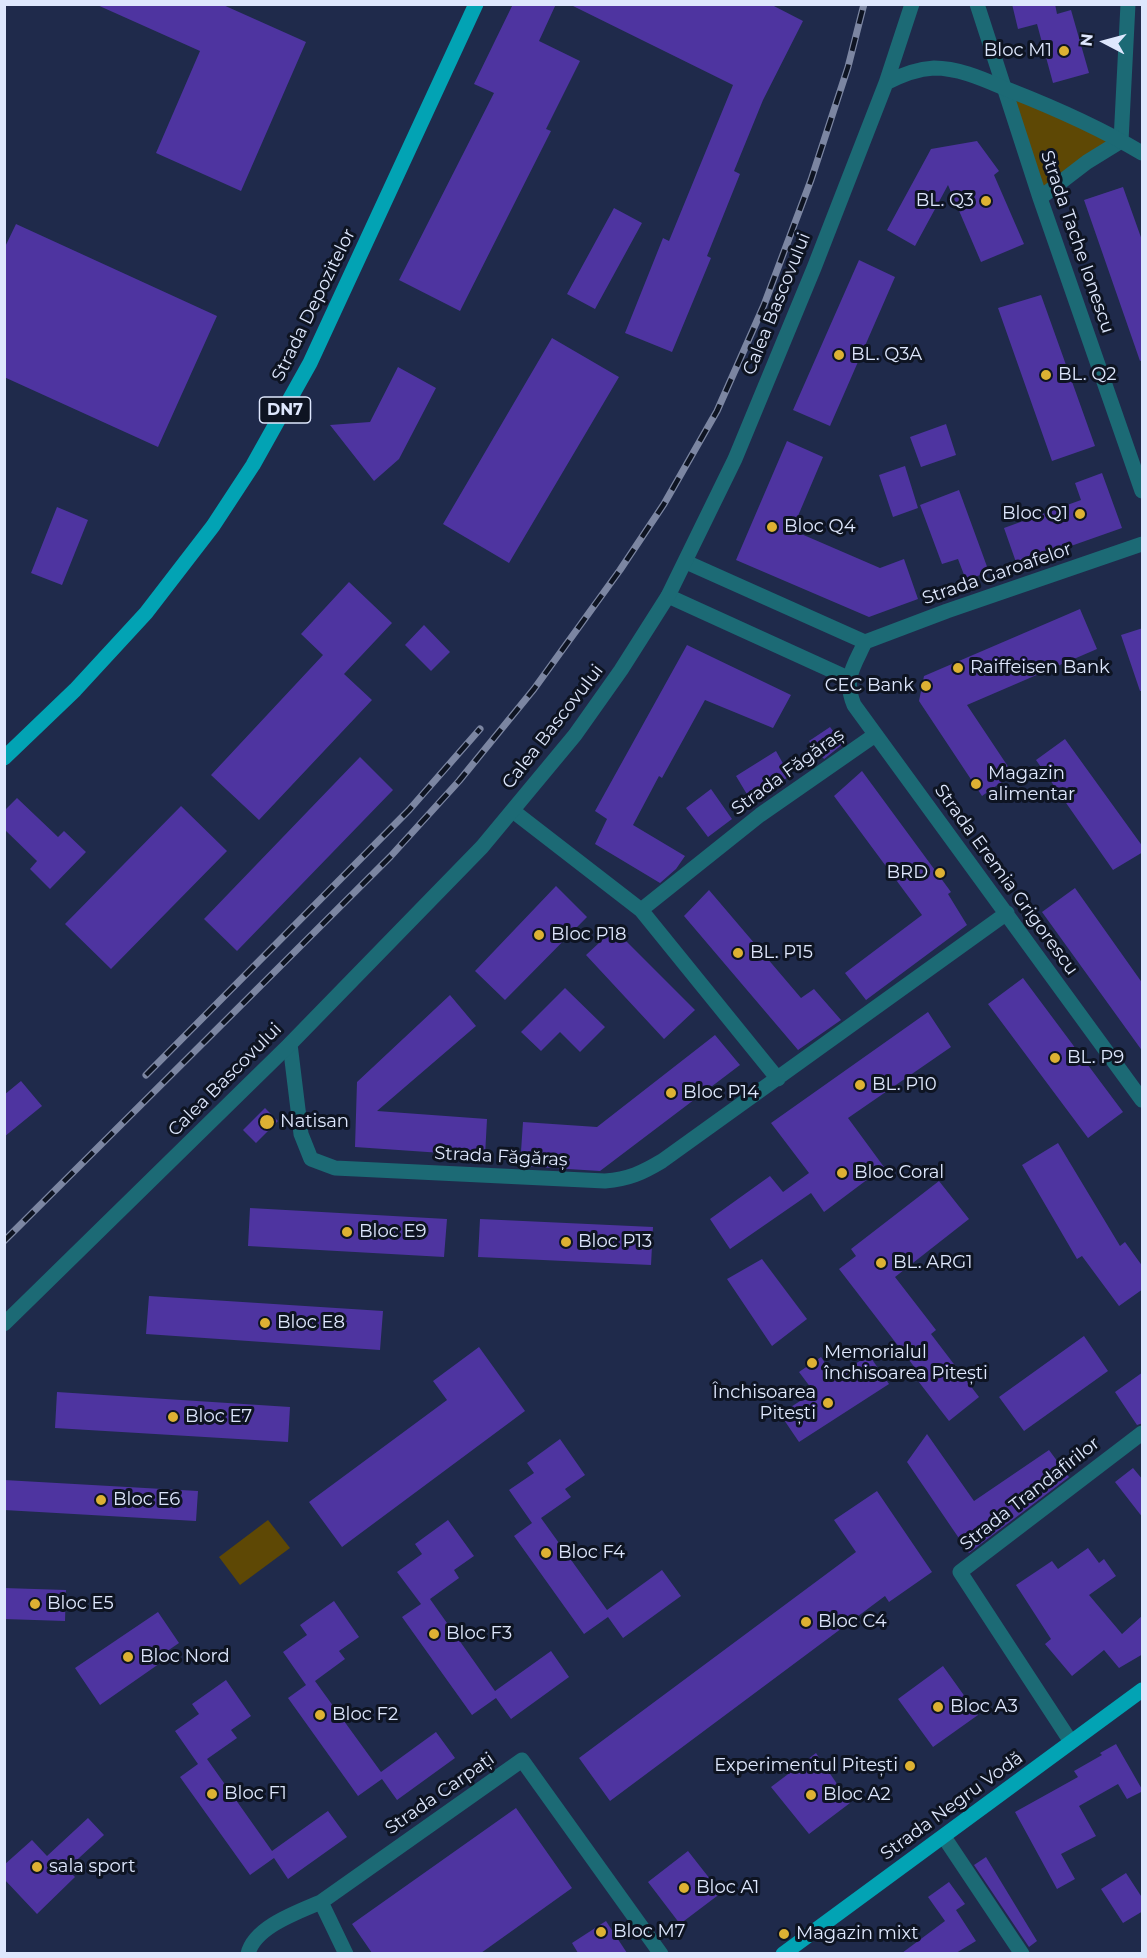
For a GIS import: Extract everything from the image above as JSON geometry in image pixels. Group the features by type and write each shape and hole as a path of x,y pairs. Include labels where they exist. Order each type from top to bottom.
{"main road":[{"name":"Strada Depozitelor","path":"4,758 75,690 146,613 213,526 253,465 310,363 476,4"},
{"name":"Strada Negru Vodă","path":"783,1953 1143,1690"}],"street":[{"name":"Calea Bascovului","path":"4,1324 290,1044 482,847 575,735 621,670 668,596 730,469 767,383 886,83 912,4"},
{"name":"Strada Tache Ionescu","path":"977,4 1040,198 1143,491"},
{"path":"1121,141 1128,4"},
{"path":"886,83 919,69 954,70 1053,107 1143,153"},
{"path":"1040,198 1087,162 1121,141"},
{"name":"Strada Garoafelor","path":"865,642 947,611 1143,544"},
{"path":"668,596 848,678 865,642 686,562"},
{"name":"Strada Eremia Grigorescu","path":"848,678 849,694 854,705 1143,1100"},
{"name":"Strada Făgăraș","path":"641,910 760,815 875,735"},
{"path":"513,811 641,910 778,1079"},
{"name":"Strada Făgăraș","path":"290,1044 301,1134 311,1159 335,1168 605,1181 621,1179 639,1175 662,1161 1007,913"},
{"name":"Strada Trandafirilor","path":"1071,1742 960,1572 1143,1433"},
{"name":"Strada Carpați","path":"321,1902 522,1760 661,1953"},
{"path":"944,1837 1022,1953"},
{"path":"248,1953 250,1946 280,1919 321,1902 346,1953"}],"shaded area":[{"path":"1005,88 1121,141 1040,198"},
{"path":"268,1520 290,1548 240,1585 219,1557"}],"building":[{"path":"95,4 221,4 306,42 241,191 156,153 200,51"},
{"path":"513,4 556,4 539,41 580,61 546,129 551,131 460,311 399,280 494,93 474,84"},
{"path":"569,4 770,4 803,21 763,100 734,171 740,174 707,256 711,258 672,352 625,333 663,238 669,241 733,85"},
{"name":"Bloc M1","path":"1012,4 1055,4 1057,14 1071,10 1089,73 1053,83 1037,24 1018,29"},
{"name":"BL. Q3","path":"977,141 999,171 994,175 1024,244 981,262 948,185 915,246 887,230 931,149"},
{"path":"1123,187 1143,243 1143,360 1140,361 1084,200"},
{"path":"614,208 642,223 595,309 567,294"},
{"path":"16,224 217,316 158,447 4,377 4,249"},
{"name":"BL. Q3A","path":"859,260 895,277 830,426 793,410"},
{"name":"BL. Q2","path":"1041,295 1095,446 1052,461 998,308"},
{"path":"552,338 619,377 509,563 443,524"},
{"path":"398,367 436,388 399,459 374,481 330,425 370,422"},
{"path":"946,424 956,455 921,467 910,437"},
{"name":"Bloc Q4","path":"787,441 823,457 792,530 880,568 904,559 918,599 869,617 736,560"},
{"path":"905,466 918,508 893,517 879,475"},
{"name":"Bloc Q1","path":"1102,473 1122,528 1017,565 1004,528 1081,500 1075,483"},
{"path":"959,490 989,572 966,580 958,559 942,564 920,505"},
{"path":"57,507 88,520 62,585 31,573"},
{"path":"349,582 392,623 344,674 372,700 259,820 211,775 323,655 301,634"},
{"path":"1080,609 1097,649 967,705 1013,774 982,796 919,701 924,676"},
{"path":"424,625 450,652 431,671 405,645"},
{"path":"1143,628 1143,691 1140,691 1121,635"},
{"path":"687,645 791,695 773,728 705,700 662,778 659,776 633,825 685,856 676,869 660,883 595,844 607,819 595,811"},
{"path":"830,727 843,744 824,759 809,741"},
{"path":"1065,739 1143,847 1143,852 1113,870 1036,760"},
{"path":"776,751 790,776 751,801 736,776"},
{"path":"360,757 393,790 237,951 204,919"},
{"path":"862,771 951,892 948,894 967,925 866,1000 845,973 922,915 834,796"},
{"path":"711,789 732,819 708,837 686,808"},
{"path":"17,798 58,837 64,831 86,852 50,889 30,869 37,861 4,829 4,811"},
{"path":"181,806 227,851 111,969 65,924"},
{"name":"Bloc P18","path":"556,886 587,917 505,1000 475,971"},
{"path":"1075,888 1143,984 1143,1052 1042,912"},
{"name":"BL. P15","path":"709,890 801,998 814,989 841,1020 798,1050 684,916"},
{"path":"614,929 695,1010 664,1039 586,955"},
{"name":"BL. P9","path":"1023,978 1123,1112 1088,1138 988,1004"},
{"path":"565,988 605,1027 580,1052 560,1032 541,1051 521,1032"},
{"path":"450,995 476,1026 377,1111 487,1119 485,1156 355,1147 357,1082"},
{"path":"928,1012 951,1047 848,1118 884,1167 824,1212 811,1193 730,1249 710,1219 770,1176 783,1192 809,1173 771,1123"},
{"name":"Bloc P14","path":"715,1035 740,1065 600,1171 520,1166 523,1122 597,1127"},
{"path":"21,1081 42,1106 4,1137 4,1095"},
{"path":"265,1108 278,1121 256,1143 243,1130"},
{"path":"1058,1143 1120,1246 1125,1242 1143,1267 1143,1289 1119,1306 1082,1256 1077,1259 1022,1165"},
{"name":"BL. ARG1","path":"939,1181 969,1219 895,1277 936,1330 931,1334 979,1397 949,1421 915,1377 919,1373 839,1269 856,1256 851,1249"},
{"name":"Bloc E9","path":"250,1208 447,1219 444,1257 248,1246"},
{"name":"Bloc P13","path":"480,1219 653,1227 651,1265 478,1257"},
{"path":"762,1259 807,1319 772,1346 727,1279"},
{"name":"Bloc E8","path":"149,1296 383,1311 380,1350 146,1334"},
{"path":"1084,1336 1108,1371 1024,1431 999,1397"},
{"path":"479,1347 525,1411 342,1547 309,1502 447,1400 433,1381"},
{"name":"Închisoarea Pitești","path":"869,1355 889,1384 799,1442 780,1414 814,1392 799,1372 821,1357 835,1377"},
{"path":"1143,1372 1143,1423 1137,1425 1115,1392"},
{"name":"Bloc E7","path":"57,1392 290,1407 288,1442 55,1428"},
{"path":"927,1434 974,1501 1049,1450 1069,1477 969,1553 907,1462"},
{"name":"Bloc F4","path":"560,1439 585,1475 565,1489 571,1497 541,1518 607,1610 662,1570 681,1596 623,1638 608,1617 584,1634 514,1536 532,1523 509,1490 534,1473 527,1463"},
{"path":"1133,1468 1143,1480 1143,1518 1115,1482"},
{"name":"Bloc E6","path":"4,1480 198,1491 196,1521 4,1510"},
{"path":"877,1491 932,1572 889,1602 885,1596 610,1801 579,1758 856,1552 834,1520"},
{"name":"Bloc F3","path":"448,1520 474,1556 454,1570 459,1578 430,1599 495,1691 551,1651 569,1677 511,1719 496,1698 472,1715 402,1617 421,1604 397,1572 422,1554 415,1544"},
{"path":"1088,1548 1099,1563 1104,1559 1116,1576 1089,1595 1122,1634 1143,1615 1143,1654 1119,1668 1104,1650 1072,1676 1045,1644 1051,1639 1016,1585 1052,1561 1058,1569"},
{"name":"Bloc E5","path":"4,1588 66,1590 65,1621 4,1619"},
{"name":"Bloc F2","path":"334,1601 359,1637 339,1651 345,1659 315,1681 381,1772 436,1732 455,1758 397,1800 382,1779 358,1796 288,1698 306,1685 283,1652 307,1635 300,1625"},
{"name":"Bloc Nord","path":"158,1612 179,1643 163,1654 166,1659 100,1705 75,1668"},
{"name":"Bloc A3","path":"943,1666 978,1715 933,1747 898,1699"},
{"name":"Bloc F1","path":"226,1680 251,1716 231,1730 237,1738 207,1759 272,1851 328,1811 347,1837 288,1879 274,1858 250,1875 180,1777 198,1764 175,1731 199,1714 192,1704"},
{"path":"1116,1744 1143,1791 1127,1799 1118,1784 1079,1806 1096,1836 1061,1854 1075,1879 1057,1889 1015,1812 1078,1777 1074,1771"},
{"name":"Bloc A2","path":"816,1753 850,1803 809,1834 771,1787"},
{"path":"516,1808 572,1888 481,1953 372,1953 352,1924"},
{"name":"sala sport","path":"88,1818 104,1835 67,1869 75,1877 37,1914 4,1879 4,1865 32,1840 47,1856"},
{"name":"Bloc A1","path":"688,1851 721,1893 680,1924 648,1882"},
{"path":"986,1857 1037,1941 1029,1947 974,1865"},
{"path":"1126,1873 1143,1899 1143,1911 1123,1923 1101,1889"},
{"path":"949,1882 965,1904 956,1910 976,1941 956,1953 902,1953 945,1921 928,1897"},
{"name":"Bloc M7","path":"606,1921 627,1953 578,1953 572,1943"}],"railway":[{"path":"4,1241 390,857 459,781 534,689 620,570 664,504 717,411 764,305 811,180 848,67 864,4"},
{"path":"146,1075 409,810 480,729"}],"place":[{"name":"Bloc M1","path":"1064,51"},
{"name":"BL. Q3","path":"986,201"},
{"name":"BL. Q3A","path":"839,355"},
{"name":"BL. Q2","path":"1046,375"},
{"name":"Bloc Q1","path":"1080,514"},
{"name":"Bloc Q4","path":"772,527"},
{"name":"Raiffeisen Bank","path":"958,668"},
{"name":"CEC Bank","path":"926,686"},
{"name":"Magazin alimentar","path":"976,784"},
{"name":"BRD","path":"940,873"},
{"name":"Bloc P18","path":"539,935"},
{"name":"BL. P15","path":"738,953"},
{"name":"BL. P9","path":"1055,1058"},
{"name":"BL. P10","path":"860,1085"},
{"name":"Bloc P14","path":"671,1093"},
{"name":"Natisan","path":"267,1122"},
{"name":"Bloc Coral","path":"842,1173"},
{"name":"Bloc E9","path":"347,1232"},
{"name":"Bloc P13","path":"566,1242"},
{"name":"BL. ARG1","path":"881,1263"},
{"name":"Bloc E8","path":"265,1323"},
{"name":"Memorialul închisoarea Pitești","path":"812,1363"},
{"name":"Închisoarea Pitești","path":"828,1403"},
{"name":"Bloc E7","path":"173,1417"},
{"name":"Bloc E6","path":"101,1500"},
{"name":"Bloc F4","path":"546,1553"},
{"name":"Bloc E5","path":"35,1604"},
{"name":"Bloc C4","path":"806,1622"},
{"name":"Bloc F3","path":"434,1634"},
{"name":"Bloc Nord","path":"128,1657"},
{"name":"Bloc A3","path":"938,1707"},
{"name":"Bloc F2","path":"320,1715"},
{"name":"Experimentul Pitești","path":"910,1766"},
{"name":"Bloc F1","path":"212,1794"},
{"name":"Bloc A2","path":"811,1795"},
{"name":"sala sport","path":"37,1867"},
{"name":"Bloc A1","path":"684,1888"},
{"name":"Bloc M7","path":"601,1932"},
{"name":"Magazin mixt","path":"784,1934"}]}
